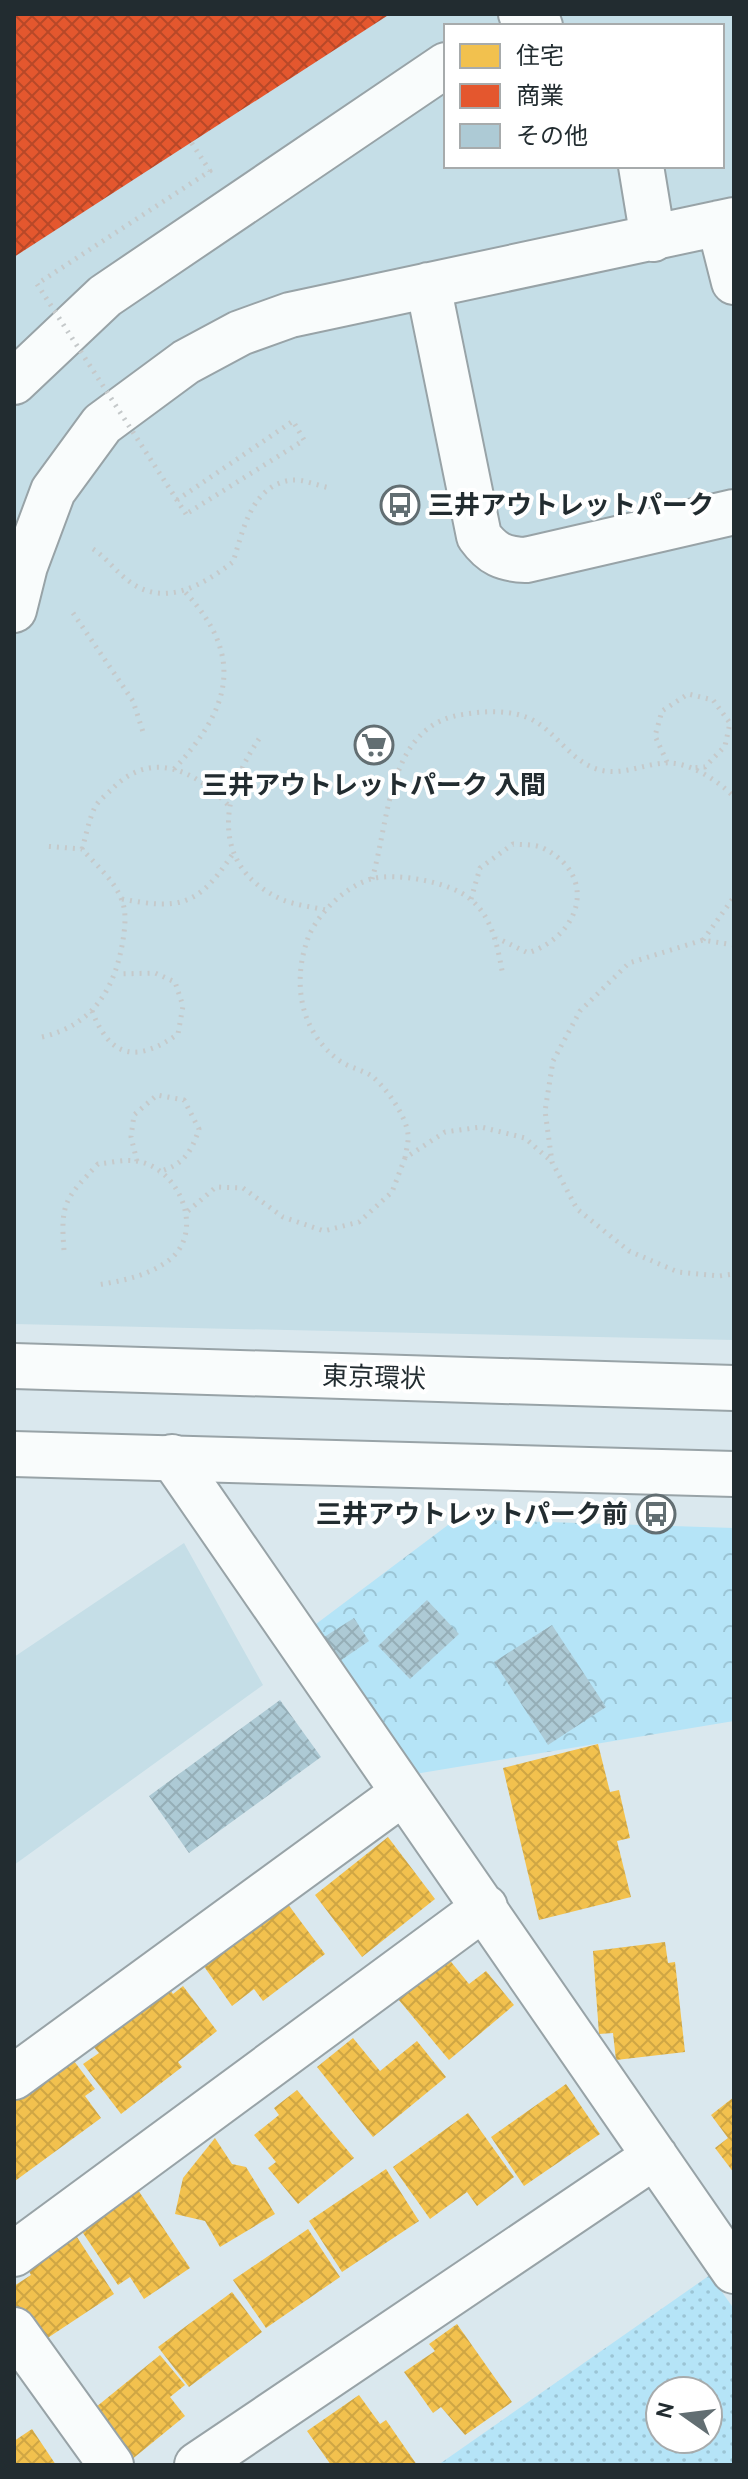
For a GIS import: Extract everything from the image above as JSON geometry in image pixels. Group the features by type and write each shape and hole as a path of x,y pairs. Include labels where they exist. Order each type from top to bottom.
{"main road":[{"path":"14,382 105,296 444,66"},
{"path":"641,168 653,239"},
{"path":"14,610 25,566 53,491 102,424 186,362 240,333 290,315 727,222 734,282"},
{"path":"428,285 475,521 479,536 490,551 507,559 526,560 734,512"},
{"name":"東京環状","path":"14,1366 734,1388"},
{"path":"14,1454 734,1474"},
{"path":"172,1457 734,2271"},
{"path":"14,2077 403,1793"},
{"path":"14,2254 485,1907"},
{"path":"197,2465 655,2156"},
{"path":"14,2330 111,2465"}],"path":[{"path":"177,500 293,421 304,440 186,514 37,284 210,171 191,142"},
{"path":"83,541 106,557 132,584 159,591 185,592 233,562 249,509 268,491 292,480 330,488"},
{"path":"174,769 196,746 218,712 225,684 220,649 205,614 185,592"},
{"path":"64,600 133,701 143,732"},
{"path":"667,762 655,736 662,711 688,694 713,700 730,723 725,746 705,767 689,768"},
{"path":"372,879 398,772 415,737 446,716 490,711 526,717 551,731 570,754 603,771 630,770 667,762 689,768 723,785 734,797"},
{"path":"259,739 240,767 229,806 232,855 249,876 283,900 326,910"},
{"path":"82,849 95,806 127,774 145,766 174,769 210,785 229,806"},
{"path":"471,899 480,868 513,844 541,847 569,867 578,896 568,928 551,945 528,953 496,937"},
{"path":"42,1037 65,1032 92,1011 118,974 126,924 122,899 82,849 44,846"},
{"path":"122,899 162,906 196,897 217,877 232,855"},
{"path":"188,1211 216,1187 243,1188 283,1217 324,1231 359,1222 392,1192 405,1158 408,1133 397,1107 373,1077 341,1061 322,1043 305,1017 298,984 307,940 326,910 350,890 372,879 439,883 471,899 496,937 503,976"},
{"path":"703,940 734,897"},
{"path":"734,945 703,940 629,963 580,1011 553,1061 545,1111 552,1162 577,1209 629,1251 678,1272 719,1276 734,1274"},
{"path":"92,1011 102,1036 124,1052 153,1051 178,1034 183,1006 175,982 155,973 118,974"},
{"path":"137,1161 131,1137 134,1115 157,1095 184,1100 199,1129 191,1151 176,1167 158,1172"},
{"path":"405,1158 445,1132 481,1127 525,1138 552,1162"},
{"path":"64,1250 61,1217 69,1195 98,1164 137,1161 173,1181 188,1211 184,1236 170,1260 130,1280 97,1285"}],"shaded area":[{"name":"三井アウトレットパーク 入間","path":"14,14 734,14 734,1340 14,1324"},
{"path":"184,1543 263,1685 14,1865 14,1657"}],"green space":[{"path":"456,1519 734,1528 734,1721 415,1774 308,1630"},
{"path":"710,2275 734,2309 734,2465 438,2465"}],"building: 住宅":[{"path":"598,1744 610,1792 619,1790 630,1838 617,1841 631,1897 539,1920 503,1768"},
{"path":"388,1837 435,1899 362,1957 315,1895"},
{"path":"287,1903 325,1954 263,2001 254,1989 232,2006 203,1965"},
{"path":"665,1942 668,1963 675,1962 685,2052 616,2060 613,2033 599,2034 593,1951"},
{"path":"448,1958 469,1984 486,1971 514,2005 449,2060 398,1999"},
{"path":"183,1986 217,2031 178,2062 182,2067 121,2114 83,2064 99,2053 92,2045 168,1987 173,1994"},
{"path":"353,2038 380,2071 417,2041 446,2077 373,2137 317,2067"},
{"path":"68,2053 95,2089 85,2096 101,2118 15,2181 14,2094"},
{"path":"566,2084 600,2134 524,2186 491,2137"},
{"path":"297,2090 354,2158 298,2204 268,2168 276,2162 254,2135 279,2115 274,2108"},
{"path":"734,2097 734,2173 715,2148 728,2138 711,2115"},
{"path":"468,2113 514,2177 477,2206 467,2192 430,2219 393,2167"},
{"path":"215,2138 232,2164 246,2167 275,2214 220,2247 205,2221 175,2214 183,2178"},
{"path":"386,2169 419,2221 342,2272 309,2221"},
{"path":"138,2190 190,2268 144,2299 130,2277 118,2285 81,2230"},
{"path":"308,2229 340,2277 266,2328 233,2280"},
{"path":"75,2234 114,2294 37,2345 14,2310 14,2286 31,2275 26,2266"},
{"path":"232,2292 262,2332 189,2387 158,2347"},
{"path":"457,2324 512,2402 465,2435 441,2407 433,2413 404,2372 435,2351 429,2344"},
{"path":"160,2355 185,2385 170,2397 185,2416 125,2465 85,2416"},
{"path":"359,2395 380,2424 386,2420 417,2465 331,2465 307,2431"},
{"path":"32,2429 56,2465 14,2465 14,2441"}],"building: 商業":[{"path":"14,14 390,14 14,257"}],"building: その他":[{"path":"427,1600 459,1634 410,1679 378,1646"},
{"path":"354,1618 369,1641 337,1663 321,1639"},
{"path":"552,1625 606,1707 548,1745 494,1662"},
{"path":"280,1700 321,1757 189,1853 149,1796"}],"place":[{"name":"三井アウトレットパーク","path":"400,505"},
{"name":"三井アウトレットパーク 入間","path":"374,745"},
{"name":"三井アウトレットパーク前","path":"656,1514"}]}
